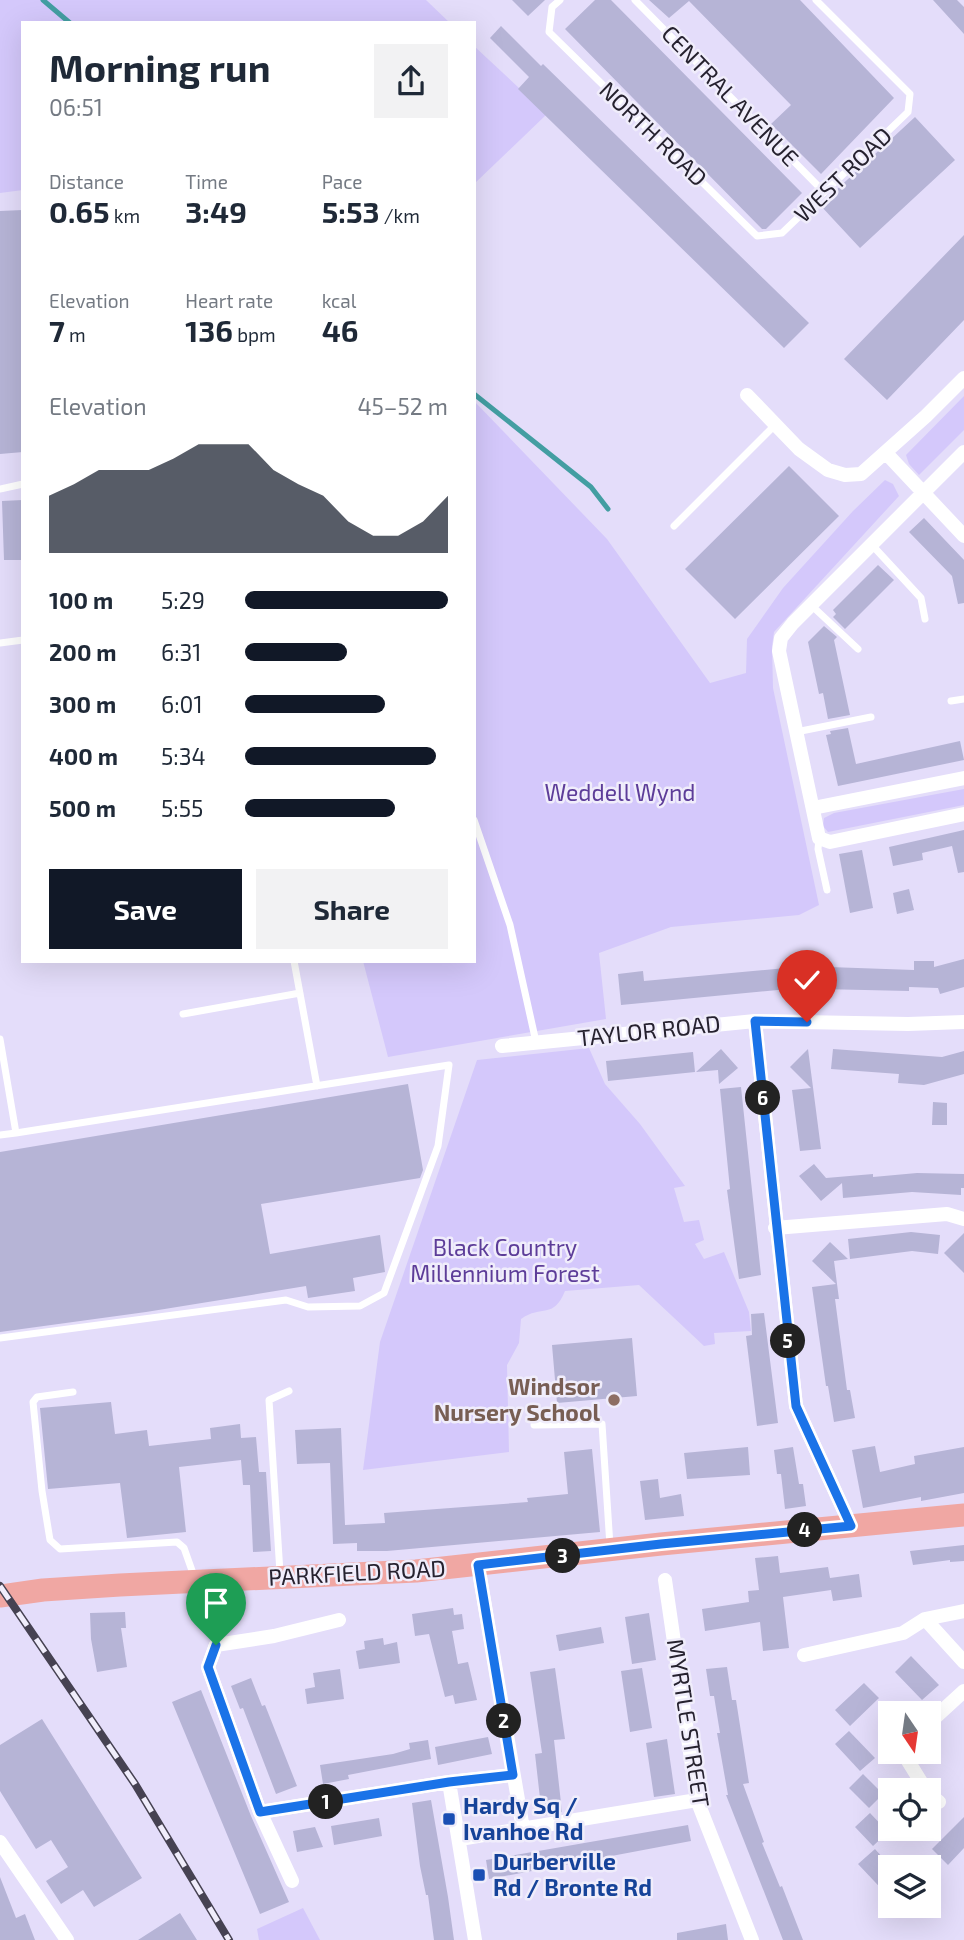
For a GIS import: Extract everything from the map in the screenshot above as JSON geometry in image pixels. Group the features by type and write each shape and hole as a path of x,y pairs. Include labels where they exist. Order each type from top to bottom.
{"main road":[{"name":"PARKFIELD ROAD","path":"0,1596 81,1587 197,1583 478,1565 964,1515"}],"street":[{"path":"747,395 799,449 828,470 845,475 861,474 964,378"},
{"path":"964,452 786,631 779,645 819,838 830,842 964,814"},
{"path":"886,453 964,536"},
{"path":"813,808 964,778"},
{"path":"755,1021 796,1406 851,1526"},
{"name":"TAYLOR ROAD","path":"502,1046 755,1021 930,1024 964,1022"},
{"path":"775,1228 947,1214 964,1219"},
{"path":"478,1565 523,1829"},
{"name":"MYRTLE STREET","path":"666,1580 697,1800 752,1940"},
{"path":"804,1655 903,1633 925,1619 964,1611"},
{"path":"925,1619 964,1662"},
{"path":"292,1881 260,1812 208,1667 216,1645 274,1636 339,1620"},
{"path":"942,1711 964,1691"},
{"path":"260,1812 449,1782 513,1775"},
{"path":"449,1782 475,1940"},
{"path":"460,1839 697,1800"},
{"path":"0,1842 67,1940"}],"lane":[{"name":"NORTH ROAD","path":"559,0 552,7 549,32 757,236"},
{"name":"CENTRAL AVENUE","path":"635,0 824,192"},
{"name":"WEST ROAD","path":"757,236 782,233 908,112 910,94 816,0"},
{"path":"674,526 776,424"},
{"path":"0,488 21,484"},
{"path":"871,544 920,598 925,619"},
{"path":"811,605 858,649"},
{"path":"0,643 21,640"},
{"path":"951,701 964,699"},
{"path":"796,732 871,717"},
{"path":"476,826 510,925 536,1042"},
{"path":"819,838 818,849 827,890"},
{"path":"294,963 317,1086"},
{"path":"183,1014 300,993"},
{"path":"0,1040 16,1133"},
{"path":"0,1135 449,1065 438,1146 384,1293 360,1306 308,1307 286,1300 0,1338"},
{"path":"281,1578 269,1400 289,1391"},
{"path":"73,1392 37,1397 33,1402 50,1540 60,1549 177,1542 184,1548 197,1583"},
{"path":"534,1425 602,1424 611,1550"}],"green space":[{"path":"0,0 426,0 448,21 21,21 21,190 0,193"},
{"path":"476,48 547,114 476,182"},
{"path":"964,396 964,430 919,475 909,464 906,455"},
{"name":"Weddell Wynd","path":"476,403 607,539 710,683 746,673 747,639 783,588 885,480 893,484 899,496 774,632 773,688 819,905 799,915 671,927 599,953 606,1019 388,1057 364,963 476,963"},
{"path":"964,789 964,805 828,832 823,826 824,818 834,813"},
{"name":"Black Country Millennium Forest","path":"589,1048 605,1084 640,1124 685,1186 674,1188 684,1222 699,1220 704,1240 695,1244 704,1259 724,1252 749,1312 751,1331 714,1333 715,1344 704,1346 639,1285 565,1291 561,1300 551,1309 535,1312 521,1319 519,1343 507,1365 509,1452 363,1470 380,1342 477,1060"},
{"path":"303,1908 320,1940 259,1940 257,1929"}],"building":[{"path":"512,0 545,0 528,16"},
{"path":"595,0 611,0 802,193 766,229 762,229 565,29"},
{"path":"649,0 800,0 894,98 821,174 771,124 791,105 689,1 669,18"},
{"path":"933,0 957,0 964,7 964,34"},
{"path":"501,26 809,323 784,348 518,89 529,77 490,38"},
{"path":"915,117 955,160 860,248 820,205"},
{"path":"21,210 21,452 0,454 0,211"},
{"path":"964,235 964,320 887,400 844,359"},
{"path":"789,466 839,516 735,619 685,569"},
{"path":"21,500 21,560 4,560 2,501"},
{"path":"924,518 964,560 964,603 958,604 952,576 909,532"},
{"path":"878,565 894,580 845,629 833,617 836,614 833,610"},
{"path":"824,626 837,637 834,640 850,715 828,719 823,693 819,694 808,642"},
{"path":"848,728 856,764 960,741 964,760 838,786 826,735 831,734 830,731"},
{"path":"964,830 964,872 958,873 952,846 922,853 923,860 893,866 889,847"},
{"path":"862,850 873,908 850,913 839,854"},
{"path":"909,889 914,910 897,914 893,893"},
{"path":"964,959 964,987 940,994 938,988 909,987 909,991 820,989 821,974 828,974 829,967 914,970 914,961 934,961 934,967"},
{"path":"797,967 799,988 621,1005 618,974 643,971 644,981"},
{"path":"721,1049 738,1068 719,1084 718,1070 696,1072"},
{"path":"808,1049 821,1149 800,1151 792,1090 811,1088 790,1067"},
{"path":"833,1049 942,1057 964,1051 964,1074 924,1085 898,1083 899,1074 831,1069"},
{"path":"693,1052 695,1072 608,1081 606,1061"},
{"path":"408,1084 423,1170 420,1178 261,1204 270,1254 380,1235 385,1272 353,1278 355,1291 308,1298 306,1286 0,1332 0,1152"},
{"path":"741,1087 761,1275 739,1279 727,1190 730,1189 720,1089"},
{"path":"933,1102 947,1103 947,1125 932,1125"},
{"path":"814,1164 826,1178 873,1174 873,1177 917,1173 964,1174 964,1188 961,1188 961,1195 912,1192 843,1198 842,1183 821,1201 799,1176"},
{"path":"911,1232 940,1235 938,1254 912,1251 850,1259 848,1239"},
{"path":"964,1233 964,1273 944,1253"},
{"path":"830,1242 848,1259 834,1261 839,1299 835,1299 847,1390 850,1390 855,1418 834,1422 826,1386 812,1287 836,1284 812,1261"},
{"path":"764,1313 778,1423 757,1426 746,1336 752,1335 751,1314"},
{"path":"632,1338 637,1396 557,1403 552,1345"},
{"path":"111,1402 115,1434 147,1430 149,1446 211,1439 210,1428 240,1424 241,1438 256,1437 259,1472 266,1472 271,1551 253,1552 250,1485 243,1485 241,1460 179,1467 186,1532 127,1538 120,1483 48,1489 40,1408"},
{"path":"341,1428 345,1525 385,1523 384,1513 528,1502 527,1498 568,1494 564,1452 592,1449 600,1532 387,1551 357,1551 357,1543 333,1544 330,1463 297,1464 295,1430"},
{"path":"875,1446 880,1472 915,1464 914,1456 964,1447 964,1493 921,1501 921,1497 863,1508 852,1450"},
{"path":"748,1447 750,1475 687,1479 684,1453"},
{"path":"793,1447 799,1484 803,1484 806,1506 785,1509 781,1474 777,1474 774,1450"},
{"path":"658,1479 660,1498 681,1494 684,1516 645,1520 640,1481"},
{"path":"964,1545 964,1561 913,1565 910,1551"},
{"path":"778,1556 780,1573 828,1567 830,1578 859,1574 862,1597 833,1601 831,1590 783,1597 789,1648 763,1651 760,1622 705,1631 702,1609 749,1602 748,1591 759,1590 755,1558"},
{"path":"453,1608 454,1615 462,1614 464,1629 452,1631 458,1664 468,1662 477,1700 455,1704 453,1695 445,1697 429,1634 415,1636 412,1614"},
{"path":"125,1612 126,1628 121,1628 127,1667 97,1672 90,1613"},
{"path":"649,1613 656,1660 632,1664 625,1617"},
{"path":"601,1627 604,1643 559,1651 556,1635"},
{"path":"383,1638 384,1645 397,1642 400,1663 359,1669 356,1651 365,1649 364,1641"},
{"path":"911,1656 939,1685 922,1700 895,1672"},
{"path":"727,1667 732,1700 736,1700 749,1783 743,1784 764,1842 762,1843 803,1940 783,1940 726,1795 717,1733 720,1733 706,1669"},
{"path":"555,1668 565,1739 554,1740 562,1812 542,1816 535,1754 542,1753 530,1672"},
{"path":"642,1668 652,1728 630,1732 621,1671"},
{"path":"340,1669 344,1699 307,1704 305,1689 315,1687 313,1673"},
{"path":"251,1678 262,1706 265,1705 297,1786 276,1794 243,1708 240,1709 231,1686"},
{"path":"864,1683 879,1698 850,1726 835,1710"},
{"path":"201,1690 251,1816 289,1902 260,1914 172,1702"},
{"path":"42,1719 142,1878 94,1907 83,1890 61,1904 46,1881 68,1867 51,1840 36,1849 0,1791 0,1745"},
{"path":"849,1731 875,1758 860,1771 835,1744"},
{"path":"488,1737 492,1754 438,1765 435,1747"},
{"path":"667,1739 675,1794 654,1797 646,1743"},
{"path":"428,1740 431,1759 348,1775 349,1779 323,1784 320,1765 393,1754 410,1749 409,1743"},
{"path":"863,1774 878,1789 878,1799 869,1808 849,1788"},
{"path":"431,1800 454,1940 434,1940 428,1895 420,1866 412,1803"},
{"path":"870,1813 878,1821 878,1841 873,1846 855,1827"},
{"path":"964,1817 964,1848 948,1865 941,1855 932,1849"},
{"path":"379,1818 382,1836 334,1845 331,1826"},
{"path":"688,1825 691,1841 489,1879 486,1860"},
{"path":"315,1827 323,1847 297,1852 293,1831"},
{"path":"875,1849 880,1855 878,1855 878,1885 858,1864"},
{"path":"0,1877 16,1918 25,1914 35,1940 0,1940"},
{"path":"180,1913 197,1940 138,1940"},
{"path":"726,1924 728,1940 677,1940 677,1933"}],"waterway":[{"path":"43,0 68,21"},
{"path":"476,396 591,487 608,509"}],"railway":[{"path":"0,1586 135,1784 229,1940"}],"place":[{"name":"Windsor Nursery School","path":"614,1400"},
{"name":"Hardy Sq / Ivanhoe Rd","path":"449,1819"},
{"name":"Durberville Rd / Bronte Rd","path":"479,1875"}],"route":[{"path":"216,1645 208,1667 260,1812 449,1782 513,1775 478,1565 851,1526 796,1406 755,1021 807,1022"}]}
